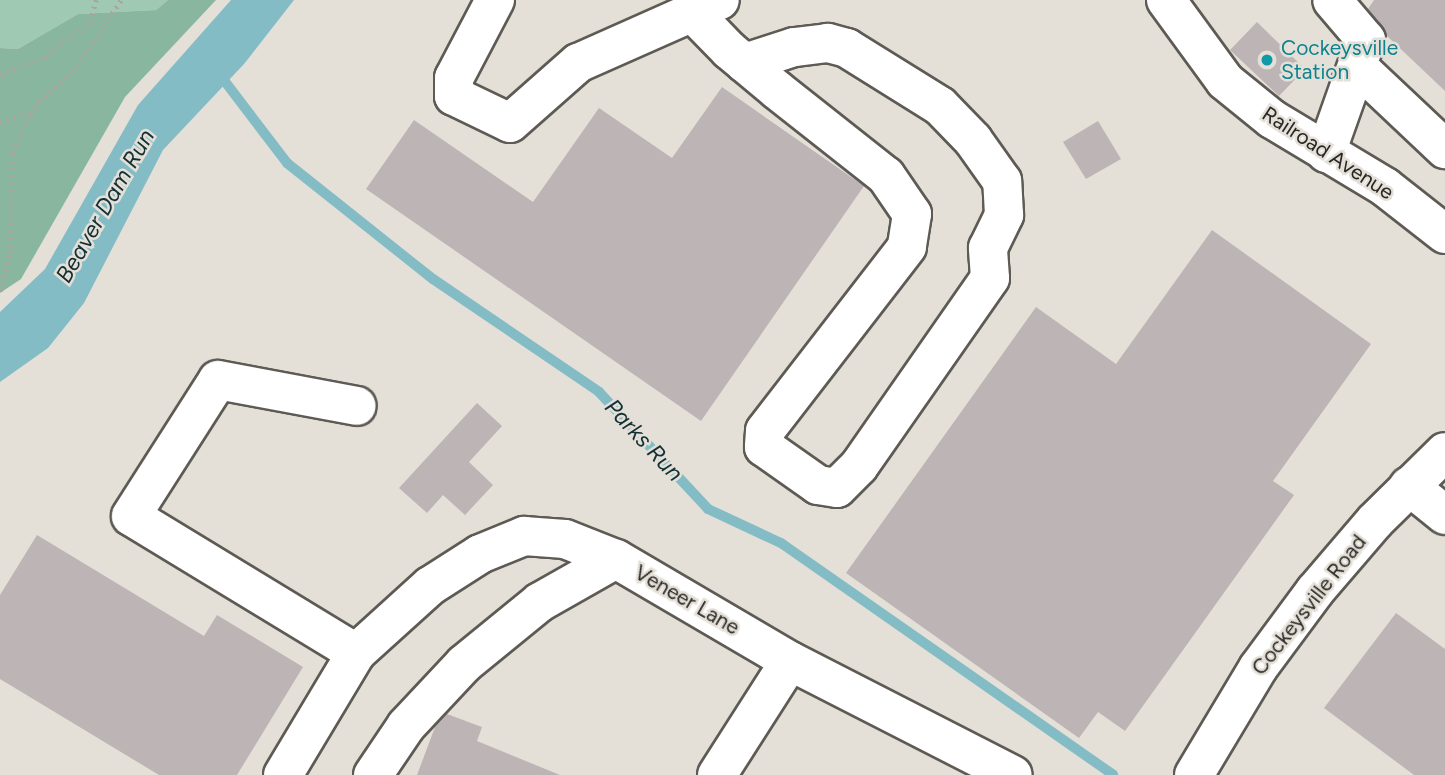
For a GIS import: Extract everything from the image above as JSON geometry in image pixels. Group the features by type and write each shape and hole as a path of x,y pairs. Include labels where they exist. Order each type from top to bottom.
{"street":[{"path":"495,0 454,78 454,96 510,123 578,63 707,7 745,63 886,176 912,214 907,247 765,431 764,447 818,485 837,488 859,466 990,278 988,248 1004,215 1002,181 973,140 940,106 847,48 828,43 794,47 745,63"},
{"name":"Railroad Avenue","path":"1166,0 1225,81 1272,119 1385,187 1445,234"},
{"path":"1326,153 1366,40 1332,0"},
{"path":"1358,67 1445,149"},
{"path":"356,653 131,516 218,380 357,406"},
{"name":"Cockeysville Road","path":"1194,775 1284,631 1343,556 1445,452"},
{"path":"1409,486 1445,515"},
{"path":"283,775 356,653 430,586 480,554 524,536 565,539 616,559"},
{"name":"Veneer Lane","path":"373,775 406,726 464,664 540,602 616,559 790,661 1013,775"},
{"path":"716,775 790,661"}],"path":[{"path":"0,75 45,57 90,22 96,0"},
{"path":"0,291 10,254 12,152 33,111 73,72 121,0"},
{"path":"0,122 33,111"}],"green space":[{"path":"0,0 168,0 156,10 78,14 18,49 0,48"},
{"path":"168,0 216,0 125,97 21,279 0,293 0,48 18,49 78,14 156,10"}],"water":[{"name":"Beaver Dam Run","path":"231,0 294,0 244,64 163,150 84,303 48,348 0,382 0,312 45,269 138,105"}],"building":[{"path":"1374,0 1445,0 1445,91 1387,36 1368,9"},
{"name":"Cockeysville Station","path":"1257,22 1305,69 1279,96 1230,50"},
{"path":"722,87 864,186 701,421 366,189 414,120 533,202 599,108 672,158"},
{"path":"1098,121 1121,159 1086,179 1063,142"},
{"path":"1212,230 1371,344 1273,481 1294,495 1125,731 1098,712 1079,738 846,573 1036,307 1116,364"},
{"path":"477,403 502,426 469,462 493,485 465,515 443,495 427,513 399,488"},
{"path":"37,535 204,636 217,615 303,667 237,775 159,775 0,679 0,595"},
{"path":"1396,613 1445,649 1445,775 1414,775 1324,708"},
{"path":"447,714 482,727 477,741 560,775 417,775 435,727"}],"waterway":[{"name":"Parks Run","path":"220,75 287,163 433,279 599,392 708,509 781,543 1113,775"}],"place":[{"name":"Cockeysville Station","path":"1267,60"}]}
